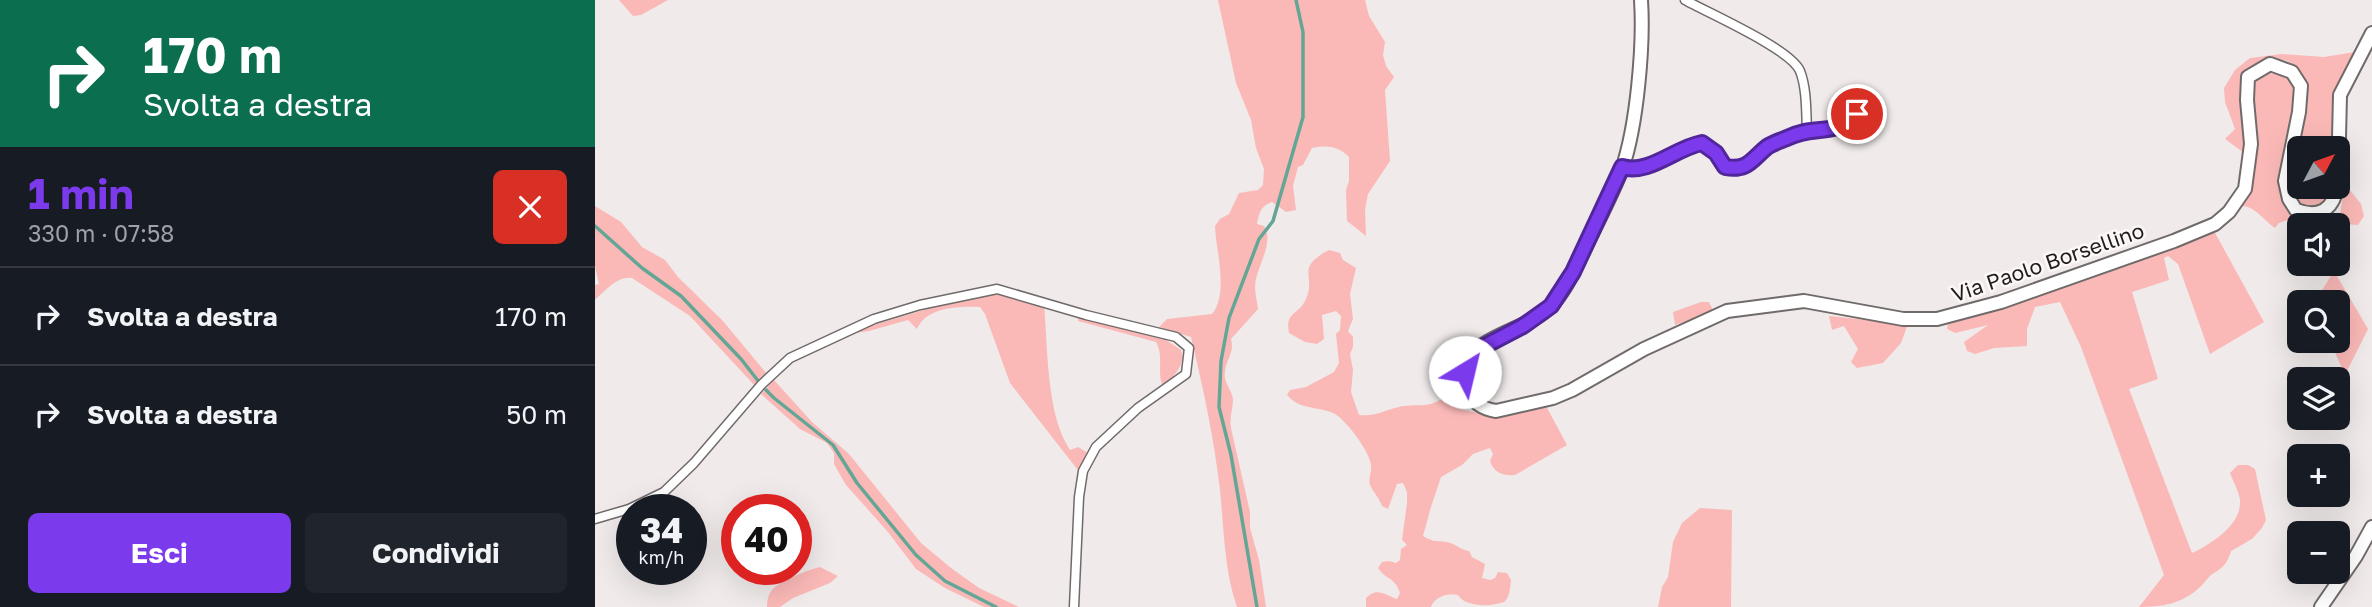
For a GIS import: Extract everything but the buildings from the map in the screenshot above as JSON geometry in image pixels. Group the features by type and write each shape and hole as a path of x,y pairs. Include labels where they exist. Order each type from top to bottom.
{"street":[{"name":"Via Paolo Borsellino","path":"1641,0 1638,79 1622,167 1573,272 1551,306 1523,326 1486,344 1470,357 1466,366 1465,390 1469,399 1477,406 1496,411 1553,398 1584,384 1644,349 1727,311 1804,301 1903,319 1948,317 2001,302 2215,224 2229,212 2245,189 2251,144 2248,78 2270,64 2293,72 2301,86 2294,136"},
{"path":"1685,0 1743,30 1796,64 1803,85 1807,130"},
{"path":"2339,136 2340,95 2372,33"},
{"path":"1622,167 1639,169 1679,150 1702,143 1716,153 1725,167 1739,168 1751,163 1769,146 1807,130 1831,131 1842,127 1857,114"},
{"name":"Via Paolo Borsellino","path":"2287,171 2287,188"},
{"name":"Via Paolo Borsellino","path":"2291,200 2296,210 2316,214 2326,210 2333,200"},
{"path":"595,519 629,509 664,492 694,463 761,385 790,358 874,319 920,305 997,289 1176,337 1189,348 1186,374 1138,408 1095,447 1083,471 1079,497 1074,607"},
{"path":"2321,607 2372,527"}],"shaded area":[{"path":"619,0 668,0 641,15 633,16"},
{"path":"1218,0 1365,0 1369,16 1385,42 1383,55 1386,66 1394,77 1385,90 1390,161 1368,194 1365,209 1366,236 1347,221 1349,157 1332,147 1312,148 1303,165 1298,167 1293,186 1296,210 1286,212 1272,202 1263,208 1257,224 1264,226 1267,233 1266,247 1255,286 1258,309 1231,339 1232,348 1225,376 1233,399 1231,428 1250,512 1250,528 1259,560 1266,607 1237,607 1227,564 1211,432 1191,337 1159,327 1167,319 1212,314 1220,295 1221,284 1215,226 1229,214 1239,193 1258,190 1263,185 1264,169 1256,148 1251,120 1236,83"},
{"path":"2355,52 2341,84 2336,136 2301,136 2305,118 2303,86 2293,65 2288,61 2276,60 2251,70 2244,153 2225,139 2235,129 2225,102 2224,88 2235,70 2250,58 2282,54 2324,57"},
{"path":"2269,73 2289,77 2294,91 2293,120 2287,136 2280,180 2282,195 2293,213 2287,213 2287,220 2275,228 2253,209 2244,206 2239,209 2244,200 2253,80"},
{"path":"2350,190 2361,204 2364,216 2358,225 2350,224 2350,213 2340,213 2342,200 2350,200"},
{"path":"2297,200 2328,200 2317,208"},
{"path":"595,206 621,222 642,247 665,260 678,277 723,321 767,374 756,387 690,316 632,278 621,279 595,300 595,285 599,284 595,266"},
{"path":"2214,231 2264,322 2210,354 2178,264 2168,256 2164,258 2169,280 2132,292 2158,379 2129,389 2192,553 2216,539 2236,518 2240,500 2230,473 2238,465 2248,465 2255,469 2266,520 2252,539 2231,551 2224,566 2193,593 2171,603 2139,607 2164,575 2081,347 2060,302 2035,307 2027,329 2027,346 1994,348 1975,354 1967,351 1964,342 1988,325 1955,333 1947,329 1948,324 1989,313"},
{"path":"1329,250 1340,253 1343,260 1356,268 1350,294 1353,319 1348,331 1353,337 1350,354 1353,370 1351,392 1359,415 1405,406 1427,405 1443,398 1452,401 1458,409 1495,416 1545,404 1567,445 1515,475 1503,474 1494,468 1490,461 1493,454 1490,448 1473,454 1462,465 1441,477 1423,536 1469,551 1472,557 1485,564 1482,578 1490,580 1495,578 1498,572 1507,573 1511,580 1509,595 1504,602 1478,605 1450,594 1438,598 1431,607 1366,607 1366,598 1374,593 1381,592 1397,599 1400,593 1396,584 1378,568 1382,562 1396,563 1400,560 1401,549 1407,545 1402,540 1407,492 1403,483 1397,484 1388,509 1382,506 1370,484 1370,459 1350,428 1333,413 1297,403 1287,395 1290,390 1306,387 1334,372 1339,363 1336,334 1340,330 1341,316 1336,311 1322,315 1324,339 1317,344 1305,342 1289,333 1288,326 1290,318 1305,301 1312,262"},
{"path":"2331,276 2337,276 2345,290 2322,290"},
{"path":"999,294 1044,305 1049,380 1056,419 1070,450 1078,447 1088,453 1081,467 1077,469 1010,383 980,307 935,312 921,322 917,329 908,320 869,331 840,335 964,298"},
{"path":"2350,298 2368,329 2349,367 2341,367 2335,353 2350,353"},
{"path":"1701,302 1709,302 1714,312 1675,325 1673,312"},
{"path":"1078,315 1163,338 1181,350 1181,365 1165,385 1162,384 1160,352 1156,342 1078,321"},
{"path":"1829,316 1908,324 1901,343 1883,363 1857,368 1851,362 1858,349 1844,326 1832,330"},
{"path":"774,380 812,422 849,454 921,543 979,588 1019,607 984,607 945,588 916,569 888,532 846,485 834,464 834,453 827,443 800,429 761,394"},
{"path":"1700,508 1732,510 1731,607 1658,607 1662,587 1668,577 1673,542 1682,523"},
{"path":"820,567 838,576 830,583 793,598 780,607 767,607 772,590 779,585 812,585 812,569"}],"waterway":[{"path":"1257,607 1231,455 1219,407 1221,361 1229,318 1259,239 1273,221 1303,117 1303,32 1296,0"},
{"path":"595,226 642,268 681,296 741,359 759,382"},
{"path":"766,390 833,445 857,483 916,555 945,581 996,607"}],"route":[{"path":"1465,372 1470,357 1477,350 1523,326 1551,306 1573,272 1622,167 1639,169 1679,150 1702,143 1716,153 1725,167 1739,168 1751,163 1769,146 1801,132 1831,131 1842,127 1857,114"}]}
